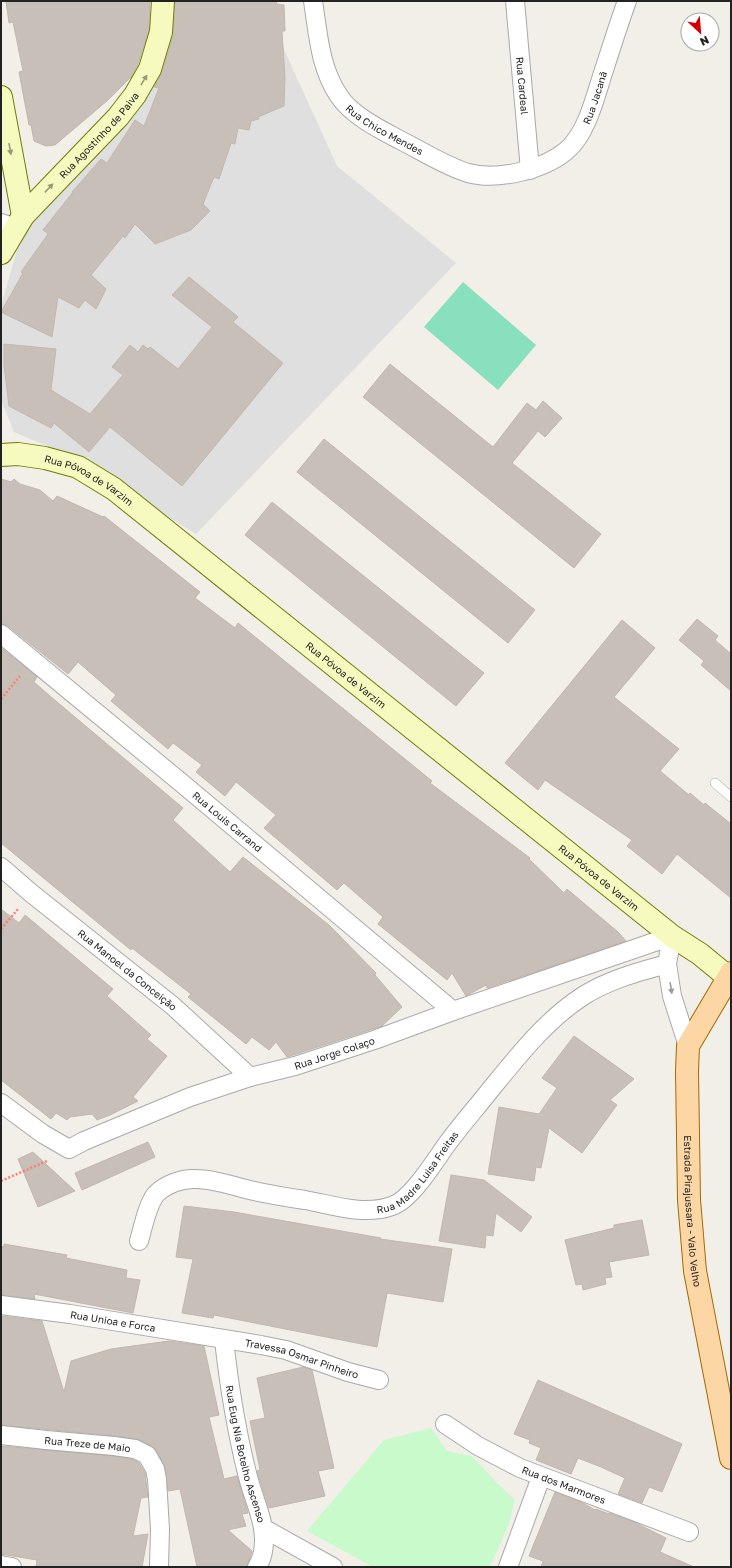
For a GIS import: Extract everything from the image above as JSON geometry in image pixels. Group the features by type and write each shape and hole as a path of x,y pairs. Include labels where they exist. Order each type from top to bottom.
{"main road":[{"name":"Rua Agostinho de Paiva","path":"1,253 13,222 118,117 135,96 150,69 161,32 163,1"},
{"path":"1,97 13,222"},
{"name":"Rua Póvoa de Varzim","path":"1,455 18,454 45,458 78,467 114,489 672,936 730,975"},
{"path":"688,1046 730,975"},
{"name":"Estrada Pirajussara - Valo Velho","path":"688,1046 689,1200 695,1271 731,1458"}],"street":[{"name":"Rua Chico Mendes","path":"313,1 319,45 329,76 339,97 355,113 393,136 446,164 469,173 499,175 530,170"},
{"name":"Rua Cardeal","path":"515,1 530,170"},
{"name":"Rua Jacanã","path":"530,170 567,151 579,136 589,114 627,1"},
{"name":"Rua Louis Carrand","path":"1,634 184,785 453,1011"},
{"name":"Rua Manoel da Conceição","path":"1,867 31,893 173,1006 250,1077"},
{"path":"672,936 667,964 672,996 688,1046"},
{"name":"Rua Jorge Colaço","path":"69,1150 84,1141 190,1097 250,1077 295,1066 374,1040 453,1011 672,936"},
{"name":"Rua Madre Luisa Freitas","path":"139,1241 147,1213 156,1194 171,1184 186,1180 197,1179 210,1181 252,1191 354,1209 375,1210 398,1204 412,1191 469,1114 512,1062 550,1022 582,996 612,981 667,964"},
{"path":"1,1103 37,1130 69,1150"},
{"name":"Rua Unioa e Forca","path":"1,1305 204,1335 224,1340"},
{"name":"Travessa Osmar Pinheiro","path":"224,1340 286,1350 348,1372 379,1380"},
{"name":"Rua Eug Nia Botelho Ascenso","path":"224,1340 228,1378 237,1432 263,1528 264,1548 257,1567"},
{"name":"Rua dos Marmores","path":"445,1424 502,1460 542,1477 689,1532"},
{"name":"Rua Treze de Maio","path":"1,1435 114,1446 135,1449 147,1455 155,1469 157,1479 160,1529 159,1567"},
{"path":"508,1567 542,1477"},
{"path":"263,1528 333,1567"},
{"path":"1,1565 12,1567"}],"lane":[{"path":"715,783 731,797"}],"path":[{"path":"1,699 34,661"},
{"path":"1,929 31,893"},
{"path":"1,1181 69,1150"}],"shaded area":[{"path":"167,1 268,1 271,21 337,166 456,263 196,534 68,455 14,432 1,400 1,306 22,232 155,75"}],"green space":[{"path":"463,282 536,345 498,390 424,327"},
{"path":"431,1428 447,1451 472,1456 515,1500 509,1524 490,1567 373,1567 307,1531 384,1440"}],"building":[{"path":"6,1 150,1 149,30 138,64 132,76 108,100 55,145 46,146 34,141 31,125 29,125 19,72 23,71 13,22 9,23"},
{"path":"175,1 276,1 277,4 284,5 285,31 282,31 285,78 284,106 258,117 259,119 251,121 249,130 238,128 235,144 231,143 219,179 214,177 203,204 210,211 191,230 155,244 135,224 125,238 123,236 91,275 106,289 96,309 85,300 79,308 58,297 52,337 1,312 23,273 21,272 48,234 43,230 72,192 101,159 107,163 135,120 144,126 159,88 154,87 162,73 173,36"},
{"path":"189,277 238,317 233,322 283,363 182,486 110,427 89,452 54,423 51,428 9,406 4,366 4,344 56,349 51,390 90,414 123,375 112,367 130,345 138,352 143,345 148,349 150,347 178,369 212,327 172,295"},
{"path":"390,364 493,447 527,403 536,410 543,401 562,418 545,437 538,431 512,463 601,534 574,568 363,397"},
{"path":"324,439 535,610 508,643 297,472"},
{"path":"1,479 11,482 14,479 20,484 40,490 53,501 57,496 103,517 104,516 200,592 195,598 235,628 238,623 432,781 430,783 530,858 529,859 564,893 567,889 618,932 626,941 487,988 486,985 466,996 452,973 447,980 378,924 383,917 344,883 337,890 264,828 276,815 236,782 225,796 196,772 202,765 173,743 168,749 111,701 116,695 78,662 68,674 8,626 1,624"},
{"path":"272,502 484,673 456,706 245,535"},
{"path":"697,619 718,636 715,640 731,654 731,691 701,665 704,661 679,640"},
{"path":"622,620 655,648 614,697 679,749 660,771 689,795 690,793 704,805 705,803 731,824 731,898 677,854 662,874 627,846 632,840 545,780 538,790 505,763"},
{"path":"1,648 37,677 34,682 183,808 173,820 230,872 243,857 329,925 376,973 375,975 402,1007 382,1026 287,1057 276,1042 269,1050 252,1037 246,1044 188,997 191,994 132,948 131,950 1,843"},
{"path":"1,909 19,923 25,915 113,989 107,996 151,1035 147,1039 167,1056 133,1097 138,1101 97,1120 92,1114 70,1117 67,1120 56,1113 51,1119 1,1080"},
{"path":"574,1036 634,1079 610,1100 617,1105 582,1153 549,1128 541,1168 536,1167 534,1181 488,1174 499,1107 539,1114 557,1088 542,1078"},
{"path":"148,1142 155,1157 82,1190 75,1173"},
{"path":"33,1152 75,1191 38,1207 18,1159"},
{"path":"451,1175 484,1180 532,1217 521,1232 496,1213 493,1236 486,1235 485,1248 439,1241"},
{"path":"184,1206 234,1212 381,1238 380,1239 452,1249 443,1302 387,1293 377,1347 214,1315 213,1318 182,1313 193,1259 176,1257"},
{"path":"642,1220 649,1255 609,1262 612,1277 605,1278 606,1284 583,1290 582,1284 576,1285 565,1240 614,1228 614,1225"},
{"path":"4,1244 67,1255 66,1258 127,1270 126,1278 140,1280 133,1313 34,1294 35,1299 1,1295 1,1246 4,1247"},
{"path":"1,1316 42,1321 64,1392 71,1361 111,1349 169,1341 204,1346 219,1415 209,1417 224,1479 237,1476 248,1513 242,1514 246,1526 228,1530 252,1551 247,1567 197,1567 180,1489 168,1491 165,1467 156,1450 152,1446 137,1439 1,1425"},
{"path":"303,1367 312,1370 334,1468 318,1471 325,1496 269,1508 257,1471 260,1470 250,1421 265,1418 257,1378"},
{"path":"538,1380 682,1444 662,1492 649,1487 642,1503 618,1494 625,1478 601,1467 578,1458 571,1474 536,1460 541,1448 529,1443 530,1440 514,1434"},
{"path":"1,1446 113,1456 132,1459 139,1463 145,1473 148,1497 141,1498 133,1536 148,1534 142,1567 36,1567 37,1560 1,1554"},
{"path":"555,1492 581,1502 595,1510 609,1513 634,1522 666,1538 660,1552 694,1567 541,1567 543,1561 529,1556"}]}
